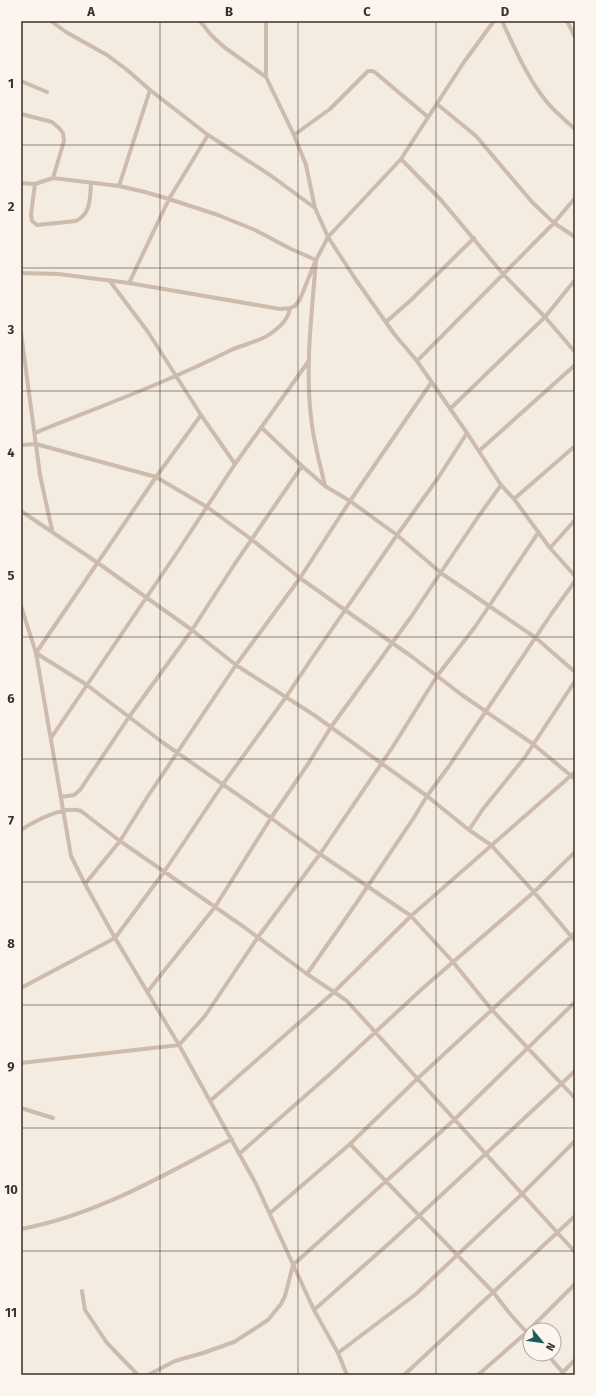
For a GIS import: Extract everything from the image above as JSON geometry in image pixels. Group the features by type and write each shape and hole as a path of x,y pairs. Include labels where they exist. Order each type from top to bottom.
{"street":[{"path":"51,21 66,32 108,55 208,136 270,175 315,208"},
{"path":"200,21 224,48 266,77"},
{"path":"266,21 266,77 294,135 306,165 315,208 328,237 356,280 386,322 417,361 450,408 501,485 514,499 550,548 575,576"},
{"path":"21,273 58,274 109,280 270,307 290,308 295,306 300,299 316,260 328,237 401,159 464,62 494,21"},
{"path":"502,21 536,87 547,102 575,129"},
{"path":"566,21 575,37"},
{"path":"294,135 330,109 368,71 373,71 377,74 428,117"},
{"path":"21,81 47,92"},
{"path":"119,186 150,90"},
{"path":"437,104 476,136 532,202 554,223 575,237"},
{"path":"21,114 46,120 59,128 63,133 64,141 53,178"},
{"path":"129,283 169,198 208,136"},
{"path":"401,159 441,200 503,274 575,352"},
{"path":"21,183 35,184 53,178 119,186 169,198 255,230 316,260"},
{"path":"35,184 31,218 34,224 37,225 76,221 81,219 88,209 92,183"},
{"path":"417,361 554,223 575,198"},
{"path":"386,322 411,300 474,238"},
{"path":"316,260 308,362 313,433 325,486"},
{"path":"109,280 148,332 201,415 235,464"},
{"path":"450,408 544,317 575,280"},
{"path":"35,433 204,364 234,349 262,338 270,334 286,320 289,315 290,308"},
{"path":"21,333 40,475 52,530"},
{"path":"51,738 235,464 308,362"},
{"path":"479,451 575,365"},
{"path":"85,884 120,841 236,665 300,578 350,501 431,383"},
{"path":"36,653 156,477 201,415"},
{"path":"262,428 325,486 350,501 397,535 441,573 536,638 575,672"},
{"path":"21,988 115,938 164,872 223,784 286,698 345,610 438,478 467,433"},
{"path":"21,445 36,444 156,477 207,507 252,539 300,578 486,712 533,744 561,768 573,774 575,779"},
{"path":"514,499 575,446"},
{"path":"61,797 74,795 80,790 129,717 192,630 302,466"},
{"path":"148,992 215,907 331,728 428,593 501,485"},
{"path":"21,511 52,530 192,630 236,665 331,728 491,845 534,892 575,941"},
{"path":"550,548 575,520"},
{"path":"21,1063 179,1045 212,1006 258,937 320,854 380,763 392,748 437,676 458,650 538,533"},
{"path":"307,974 413,819 426,796 449,766 575,581"},
{"path":"21,606 36,653 71,856 115,938 179,1045 256,1184 314,1310 338,1353 347,1375"},
{"path":"36,653 88,685 177,753 272,818 320,854 412,916 453,962 492,1010 575,1098"},
{"path":"469,830 483,809 533,744 575,681"},
{"path":"210,1101 334,992 412,916 573,774"},
{"path":"21,830 34,822 63,811 81,811 120,841 258,937 346,1001 575,1252"},
{"path":"239,1154 330,1074 423,988 534,892 575,852"},
{"path":"270,1213 350,1144 417,1079 575,933"},
{"path":"148,1375 175,1361 234,1342 268,1320 281,1304 285,1296 293,1265 455,1119 575,1002"},
{"path":"314,1310 419,1216 575,1071"},
{"path":"21,1108 53,1118"},
{"path":"21,1229 65,1218 143,1186 232,1139"},
{"path":"338,1353 416,1294 522,1194 575,1141"},
{"path":"350,1144 493,1292 522,1328"},
{"path":"404,1375 575,1216"},
{"path":"539,1322 575,1284"},
{"path":"82,1291 85,1310 107,1343 138,1375"},
{"path":"478,1375 522,1339"},
{"path":"553,1362 563,1374 575,1360"}]}
